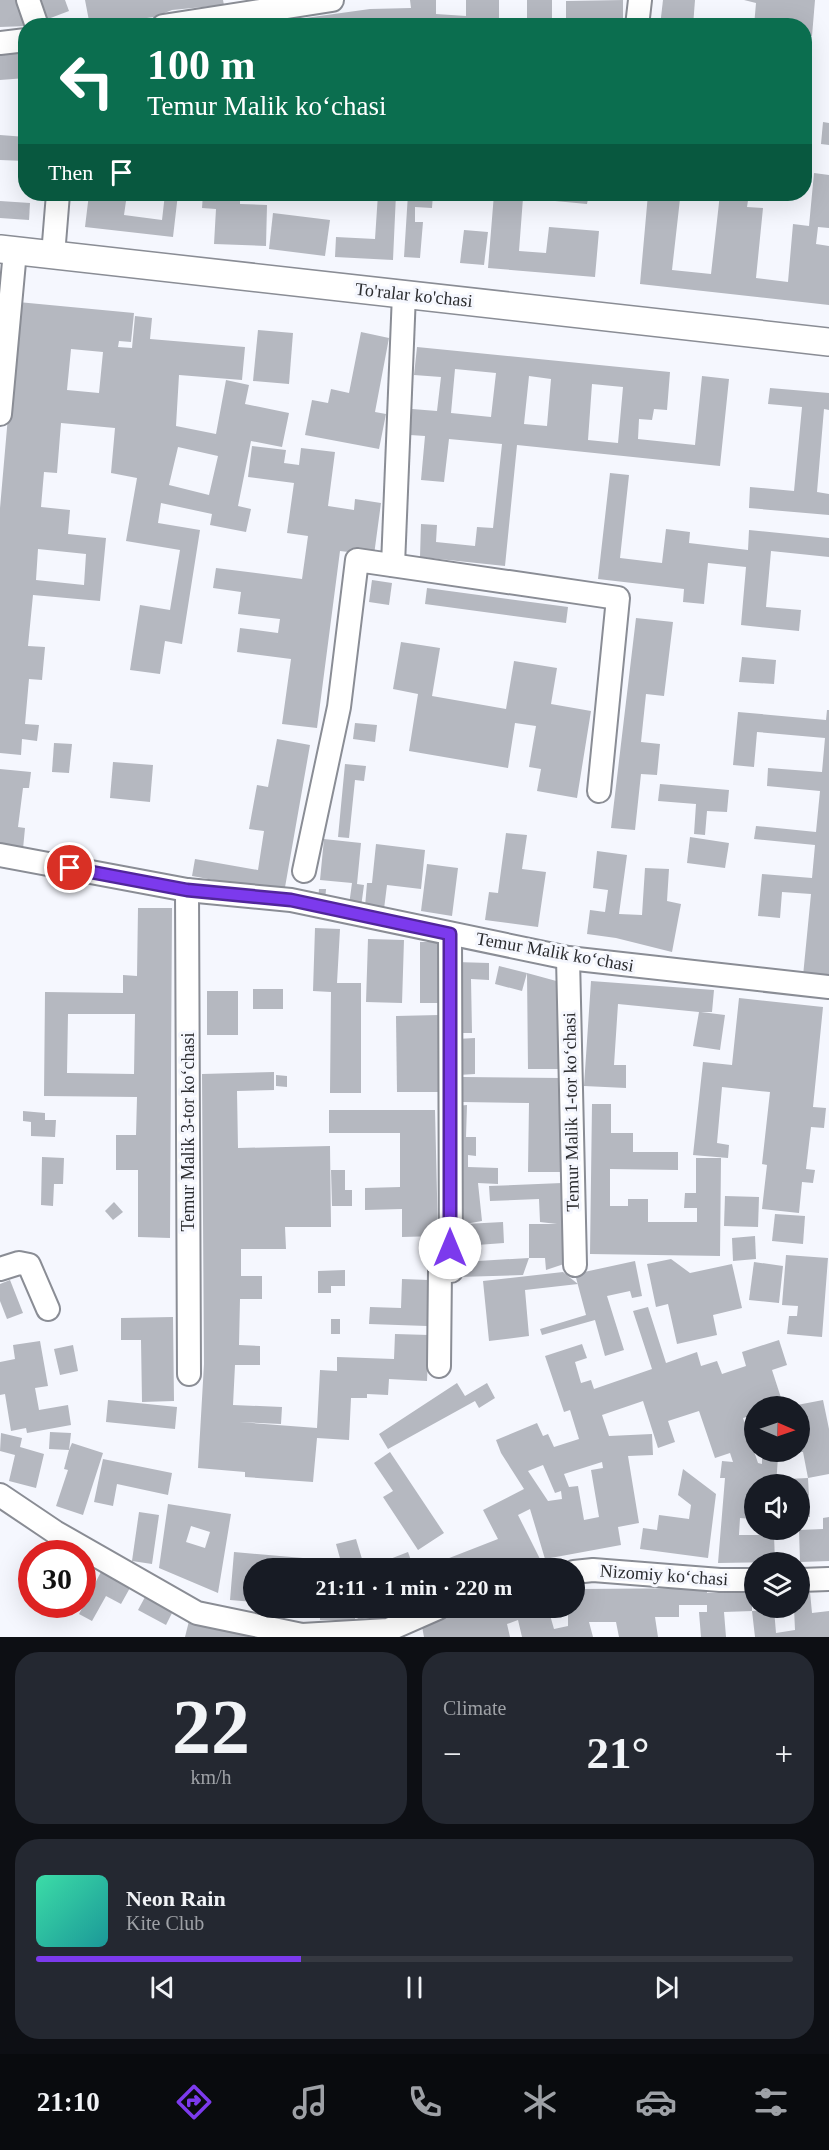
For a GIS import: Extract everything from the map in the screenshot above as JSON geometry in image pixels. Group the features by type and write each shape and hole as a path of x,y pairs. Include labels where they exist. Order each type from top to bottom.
{"street":[{"path":"28,0 34,18"},
{"path":"215,18 332,0"},
{"path":"638,18 640,0"},
{"path":"0,43 18,41"},
{"path":"52,255 57,201"},
{"path":"0,414 7,250"},
{"name":"To'ralar ko'chasi","path":"7,250 829,342"},
{"path":"393,565 404,294"},
{"path":"304,871 339,706 357,560 618,598 599,791"},
{"name":"Temur Malik koʻchasi","path":"0,855 187,890 291,900 568,958 829,987"},
{"name":"Temur Malik 3-tor koʻchasi","path":"187,890 189,1374"},
{"path":"439,1366 440,1270 451,1271 450,934"},
{"name":"Temur Malik 1-tor ko‘chasi","path":"568,958 575,1265"},
{"path":"0,1269 20,1263 29,1265 48,1309"},
{"path":"0,1495 55,1532 197,1613 302,1635 388,1630 415,1618"},
{"name":"Nizomiy koʻchasi","path":"585,1570 744,1580"},
{"path":"810,1580 829,1579"}],"building":[{"path":"0,0 18,0 24,18 18,18 18,26 0,27"},
{"path":"32,0 65,0 69,11 51,18 39,18"},
{"path":"85,0 223,0 224,5 172,10 147,18 88,18"},
{"path":"410,0 436,0 436,14 466,16 466,0 499,0 499,18 305,18 370,9 411,8"},
{"path":"527,0 552,0 552,18 527,18"},
{"path":"623,0 623,18 566,18 566,1"},
{"path":"663,0 695,0 694,18 661,18"},
{"path":"744,0 815,0 812,36 812,18 755,18 756,3"},
{"path":"18,51 18,79 0,80 0,52"},
{"path":"823,122 829,123 829,145 821,144"},
{"path":"0,135 18,136 18,161 0,160"},
{"path":"814,173 829,175 829,228 818,227 816,244 829,246 829,305 640,284 647,201 680,201 672,270 711,274 719,201 748,201 747,207 763,208 756,278 788,282 793,224 809,226"},
{"path":"0,201 30,203 29,220 0,218"},
{"path":"88,201 126,201 124,215 162,220 164,201 177,201 173,237 85,227"},
{"path":"202,201 240,201 240,204 267,205 266,246 214,244 216,209 202,208"},
{"path":"378,201 396,201 393,260 335,257 336,237 375,239"},
{"path":"408,201 432,201 432,208 415,207 415,222 423,222 420,258 404,257"},
{"path":"493,201 523,201 519,251 546,253 549,227 599,231 595,277 488,268"},
{"path":"555,201 588,201 587,204"},
{"path":"273,213 330,220 325,256 269,249"},
{"path":"464,230 488,232 484,265 460,263"},
{"path":"18,302 134,313 131,342 119,341 118,347 132,348 135,316 152,318 150,339 245,347 242,380 179,375 176,426 216,434 226,380 249,385 245,404 289,413 282,447 251,441 238,506 251,509 246,532 210,525 212,514 161,503 158,523 200,530 182,644 165,641 160,674 130,670 140,605 170,610 180,550 126,541 137,478 111,473 115,428 61,423 57,473 44,472 41,507 70,510 68,534 106,538 100,601 33,595 28,646 45,647 42,680 29,679 25,724 39,725 37,741 22,739 21,755 0,753 0,508","holes":["71,349 103,352 99,393 67,390","178,447 218,456 209,495 169,485","38,549 86,554 84,585 36,580"]},
{"path":"258,330 293,333 289,384 253,381"},
{"path":"361,332 389,338 375,412 386,414 379,449 305,435 312,400 328,403 331,389 349,393"},
{"path":"417,347 670,372 667,410 654,409 652,420 639,419 638,439 695,445 702,376 729,379 720,466 517,445 505,566 420,557 421,524 437,525 436,542 475,546 477,527 493,528 502,444 449,439 444,482 421,480 425,436 410,435 412,409 437,411 441,377 414,375","holes":["455,369 496,373 491,417 451,413","529,376 551,379 547,426 524,424","592,384 623,387 618,443 588,440"]},
{"path":"770,388 829,393 829,410 824,409 817,492 829,494 829,515 749,508 750,487 794,491 802,407 768,404"},
{"path":"252,446 286,450 284,463 299,465 301,448 335,452 328,506 354,510 355,499 381,503 374,555 340,551 317,728 282,724 291,659 237,652 240,628 278,633 280,619 238,614 241,592 213,588 216,568 302,579 308,536 287,533 294,483 248,477"},
{"path":"610,473 629,475 620,558 662,563 666,529 690,532 689,543 748,550 749,530 829,538 829,557 771,551 766,607 801,610 799,631 741,625 746,567 708,563 704,604 683,602 684,589 598,579"},
{"path":"372,580 392,583 389,605 369,602"},
{"path":"427,588 568,607 566,623 425,604"},
{"path":"636,618 673,622 664,696 646,694 641,742 660,744 657,775 641,774 635,830 611,828"},
{"path":"401,642 440,648 432,696 506,709 514,661 557,668 551,704 591,711 577,798 537,791 541,769 529,767 536,726 515,723 508,768 409,751 418,694 393,689"},
{"path":"742,657 776,660 774,684 739,682"},
{"path":"827,710 829,710 829,978 803,976 811,894 782,892 780,918 758,916 762,874 812,878 815,845 754,839 756,826 816,832 820,791 767,786 768,768 822,772 825,738 757,732 754,767 733,765 738,712 826,720"},
{"path":"355,723 377,725 375,742 353,739"},
{"path":"277,739 310,745 284,893 192,876 195,859 258,870 264,831 249,829 257,785 268,787"},
{"path":"54,743 72,744 69,773 52,772"},
{"path":"113,762 153,765 150,802 110,798"},
{"path":"345,764 366,766 364,781 355,780 349,838 338,837"},
{"path":"0,769 31,772 29,788 23,788 18,827 25,828 23,849 0,846"},
{"path":"660,784 729,790 727,812 707,811 705,835 694,834 696,804 658,801"},
{"path":"506,833 527,835 522,869 546,872 538,927 485,920 489,892 498,893"},
{"path":"690,837 729,843 725,868 687,863"},
{"path":"324,839 361,843 357,884 364,885 361,907 349,905 352,883 320,880"},
{"path":"376,844 425,850 421,889 387,885 384,909 365,907 367,883 372,883"},
{"path":"597,851 627,855 619,914 642,915 645,868 669,869 667,901 681,904 672,952 616,938 587,934 590,910 605,912 608,890 593,888"},
{"path":"427,864 458,868 452,916 421,911"},
{"path":"319,889 326,889 325,902 318,901"},
{"path":"138,908 172,908 170,1238 138,1237 138,1170 116,1170 116,1135 136,1135 137,1097 44,1096 45,992 123,993 123,975 137,976","holes":["68,1014 135,1014 134,1074 67,1073"]},
{"path":"315,928 340,929 337,983 361,983 361,1093 330,1093 331,992 313,991"},
{"path":"368,939 404,940 402,1003 366,1002"},
{"path":"420,942 442,942 441,1003 420,1003"},
{"path":"456,962 489,963 489,980 471,979 472,1033 455,1033"},
{"path":"499,966 527,973 522,991 495,984"},
{"path":"527,973 560,982 561,1069 528,1069"},
{"path":"591,981 714,990 712,1012 701,1012 725,1015 720,1050 693,1046 699,1012 618,1004 614,1065 626,1065 626,1088 584,1086"},
{"path":"253,989 283,989 283,1009 253,1009"},
{"path":"207,991 238,991 238,1035 207,1035"},
{"path":"739,998 823,1007 813,1107 826,1108 824,1128 811,1127 806,1169 815,1170 813,1183 802,1182 799,1213 762,1209 767,1165 762,1164 770,1092 722,1087 717,1143 729,1145 728,1158 693,1155 703,1062 732,1065"},
{"path":"439,1015 441,1092 397,1092 396,1016"},
{"path":"475,1038 475,1074 458,1075 457,1039"},
{"path":"274,1072 274,1090 237,1091 238,1148 330,1146 331,1227 285,1227 286,1249 241,1249 241,1276 262,1276 262,1299 240,1299 239,1345 260,1346 260,1365 235,1365 233,1405 282,1407 281,1424 239,1422 317,1428 320,1370 337,1371 337,1357 394,1359 395,1334 429,1335 427,1381 389,1379 388,1395 367,1394 367,1398 351,1398 349,1440 317,1438 313,1482 245,1477 245,1472 198,1468 204,1364 202,1074"},
{"path":"276,1075 287,1076 287,1087 276,1086"},
{"path":"463,1077 561,1078 560,1172 528,1172 529,1103 462,1102"},
{"path":"592,1104 611,1104 611,1133 633,1133 633,1152 678,1152 678,1170 610,1169 610,1206 628,1206 628,1199 648,1199 648,1222 697,1222 697,1208 684,1208 685,1193 696,1193 696,1158 721,1158 720,1256 590,1254"},
{"path":"467,1105 466,1137 476,1137 476,1156 468,1155 468,1167 498,1168 498,1184 478,1183 482,1221 465,1224 503,1222 504,1243 477,1245 478,1261 529,1258 523,1275 458,1277 456,1106"},
{"path":"329,1110 435,1110 438,1236 402,1237 402,1209 365,1210 365,1188 400,1187 400,1133 329,1133"},
{"path":"23,1111 45,1113 45,1120 56,1120 55,1137 31,1136 31,1122 23,1121"},
{"path":"42,1157 64,1158 63,1184 54,1184 53,1206 41,1205"},
{"path":"331,1170 345,1170 345,1190 352,1190 352,1206 332,1206"},
{"path":"562,1183 564,1264 546,1270 545,1258 529,1258 529,1224 557,1224 540,1222 539,1199 490,1201 489,1186"},
{"path":"725,1196 759,1197 758,1227 724,1226"},
{"path":"114,1202 123,1212 113,1220 105,1211"},
{"path":"775,1214 805,1216 803,1244 772,1241"},
{"path":"755,1236 756,1259 733,1261 732,1238"},
{"path":"786,1255 828,1258 822,1337 787,1334 789,1316 797,1316 798,1306 782,1305"},
{"path":"671,1259 690,1273 732,1264 742,1308 713,1315 717,1335 677,1344 668,1304 656,1307 647,1264"},
{"path":"635,1261 642,1296 632,1298 630,1291 607,1296 624,1350 605,1356 595,1320 542,1335 540,1329 586,1315 575,1274"},
{"path":"754,1262 783,1266 779,1303 749,1300"},
{"path":"345,1270 345,1286 331,1286 331,1293 318,1293 318,1271"},
{"path":"563,1272 578,1284 525,1290 529,1336 489,1341 483,1281"},
{"path":"402,1279 429,1280 427,1326 369,1324 370,1307 401,1308"},
{"path":"10,1280 23,1313 7,1319 0,1301 0,1284"},
{"path":"648,1307 666,1363 697,1352 701,1366 717,1361 722,1374 746,1366 742,1352 779,1340 787,1365 772,1370 780,1396 744,1396 743,1418 744,1462 762,1464 762,1462 778,1462 777,1474 744,1474 744,1518 740,1518 739,1535 744,1535 744,1540 774,1540 775,1552 744,1552 744,1563 718,1563 725,1478 720,1478 722,1461 733,1462 730,1453 715,1458 699,1411 668,1421 675,1442 658,1448 643,1401 602,1415 609,1436 652,1434 653,1455 628,1456 639,1523 618,1527 621,1545 545,1558 530,1509 518,1515 540,1558 449,1558 498,1539 483,1510 524,1489 501,1453 496,1440 537,1423 543,1436 548,1434 554,1447 579,1439 570,1410 564,1412 545,1356 582,1344 587,1358 575,1362 581,1383 591,1380 594,1389 652,1369 633,1311","holes":["602,1462 603,1468 591,1470 599,1517 584,1520 578,1486 569,1487 564,1474","543,1465 555,1493 561,1491 562,1499 548,1501 528,1471"]},
{"path":"173,1317 174,1401 142,1402 141,1340 121,1340 121,1318"},
{"path":"331,1319 340,1319 340,1334 331,1334"},
{"path":"40,1341 48,1386 35,1388 39,1410 68,1405 71,1425 27,1433 26,1428 11,1431 5,1394 0,1395 0,1362 15,1359 13,1345"},
{"path":"73,1345 78,1371 60,1375 54,1349"},
{"path":"457,1383 465,1396 487,1383 495,1398 479,1408 475,1401 388,1449 379,1434"},
{"path":"108,1400 177,1407 175,1429 106,1422"},
{"path":"823,1400 829,1429 829,1474 810,1478 805,1462 810,1462 810,1403"},
{"path":"50,1432 71,1433 69,1450 49,1449"},
{"path":"1,1433 22,1438 20,1447 44,1454 36,1488 9,1481 15,1455 0,1451"},
{"path":"72,1443 103,1453 83,1515 56,1506 68,1470 64,1469"},
{"path":"390,1452 444,1533 418,1550 383,1497 393,1491 374,1463"},
{"path":"103,1459 172,1473 168,1495 117,1484 113,1506 94,1502"},
{"path":"683,1469 716,1494 708,1558 640,1549 643,1528 657,1530 659,1515 689,1519 691,1505 678,1495"},
{"path":"168,1504 231,1514 218,1593 159,1568","holes":["191,1526 210,1532 205,1548 186,1542"]},
{"path":"139,1512 159,1515 152,1564 132,1561"},
{"path":"829,1517 829,1561 810,1562 810,1552 800,1552 799,1540 810,1540 810,1530 823,1529 823,1518"},
{"path":"356,1539 362,1558 340,1558 336,1544"},
{"path":"234,1552 303,1558 243,1558 243,1601 230,1600"},
{"path":"408,1552 410,1558 393,1558"},
{"path":"102,1570 131,1586 121,1604 106,1596 96,1614 96,1581"},
{"path":"707,1588 707,1593 744,1593 744,1611 724,1612 726,1637 701,1637 699,1612 707,1612 707,1605 679,1605 679,1617 655,1617 658,1637 619,1637 616,1622 589,1622 593,1637 522,1637 518,1620 507,1624 510,1637 424,1637 421,1621 431,1618 551,1618 554,1629 568,1626 568,1618 585,1618 585,1589"},
{"path":"810,1592 812,1613 829,1611 829,1637 755,1637 753,1618 775,1618 776,1633 795,1630 794,1618 810,1618"},
{"path":"145,1597 173,1611 166,1625 138,1610"},
{"path":"320,1618 355,1618 355,1620 320,1620"},
{"path":"189,1621 250,1636 250,1637 185,1637"}],"route":[{"path":"70,868 187,890 291,900 450,934 450,1248"}]}
